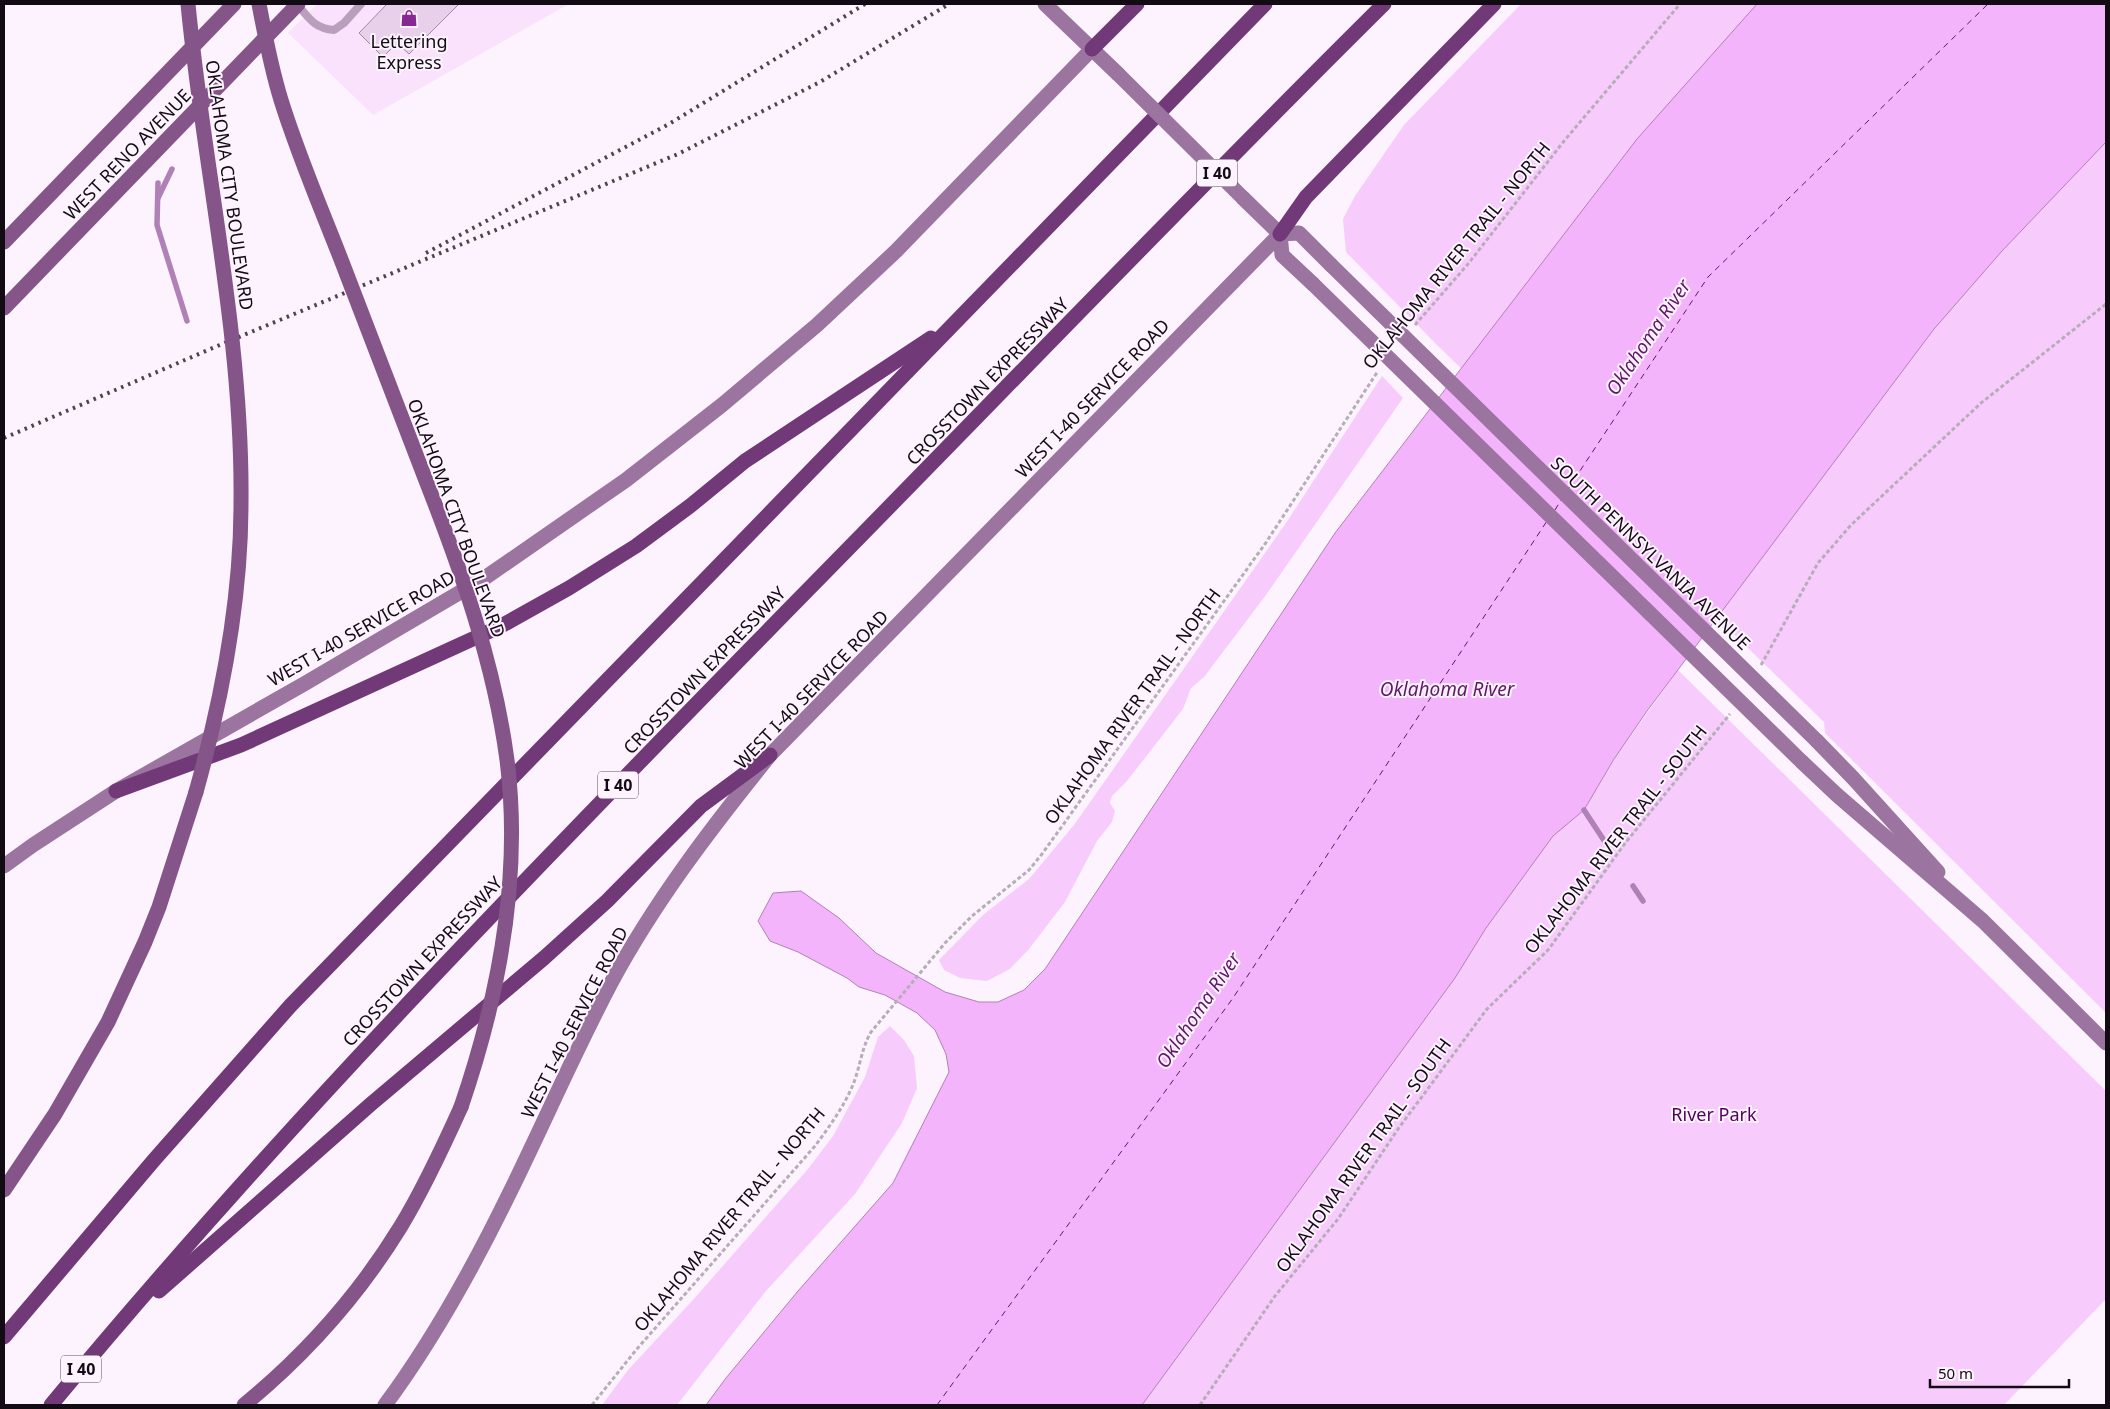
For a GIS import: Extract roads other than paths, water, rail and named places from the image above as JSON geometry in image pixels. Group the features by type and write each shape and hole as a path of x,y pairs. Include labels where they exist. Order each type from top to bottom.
{"highway":[{"path":"1092,49 1137,4"},
{"path":"4,1337 154,1160 291,1005 1265,4"},
{"name":"CROSSTOWN EXPRESSWAY","path":"51,1405 111,1333 322,1094 488,917 1384,4"},
{"path":"1280,234 1306,197 1494,4"},
{"path":"116,791 241,745 501,626 569,588 636,546 745,462 957,320"},
{"path":"111,1333 371,1104 551,952 607,901 701,806 770,755"}],"main road":[{"name":"OKLAHOMA CITY BOULEVARD","path":"4,1190 55,1114 108,1022 145,942 159,906 196,792 213,725 227,653 239,550 242,505 239,423 231,325 194,65 188,4"},
{"name":"WEST RENO AVENUE","path":"4,242 234,4"},
{"name":"OKLAHOMA CITY BOULEVARD","path":"244,1405 298,1356 369,1274 401,1226 441,1150 461,1107 488,1020 504,937 509,895 510,801 507,761 498,704 472,603 281,100 269,56 259,4"},
{"name":"WEST RENO AVENUE","path":"4,308 297,4"},
{"path":"1045,4 1280,234"},
{"name":"WEST I-40 SERVICE ROAD","path":"4,866 32,845 116,791 304,684 486,577 626,480 722,405 832,311 904,244 1092,49"},
{"name":"SOUTH PENNSYLVANIA AVENUE","path":"1983,922 1853,778 1817,741 1299,233 1280,234 1282,255 1802,762 1983,922 2106,1042"},
{"name":"WEST I-40 SERVICE ROAD","path":"385,1405 443,1317 483,1246 616,974 670,886 719,818 770,755 1280,234"}],"lane":[{"path":"297,4 314,24 322,29 334,30 344,23 361,4"}],"water":[{"name":"Oklahoma River","path":"1757,4 2106,4 2106,142 2002,251 1934,329 1647,711 1614,759 1584,810 1553,836 1486,928 1455,978 1142,1405 706,1405 798,1291 893,1183 949,1072 946,1054 935,1030 917,1013 885,995 859,987 847,978 798,952 770,941 758,921 773,893 801,891 839,918 876,953 945,992 979,1002 998,1002 1024,990 1045,969 1335,533 1637,139"}],"waterway":[{"path":"158,198 172,169"},
{"path":"158,183 157,225 187,321"},
{"path":"1584,810 1609,848"},
{"path":"1633,886 1643,901"}],"railway":[{"path":"426,253 669,124 865,4"},
{"path":"4,438 215,347 678,154 820,82 949,4"}],"place":[{"name":"Lettering Express","path":"409,18"}],"park label":[{"name":"River Park","path":"1714,1114"}]}
